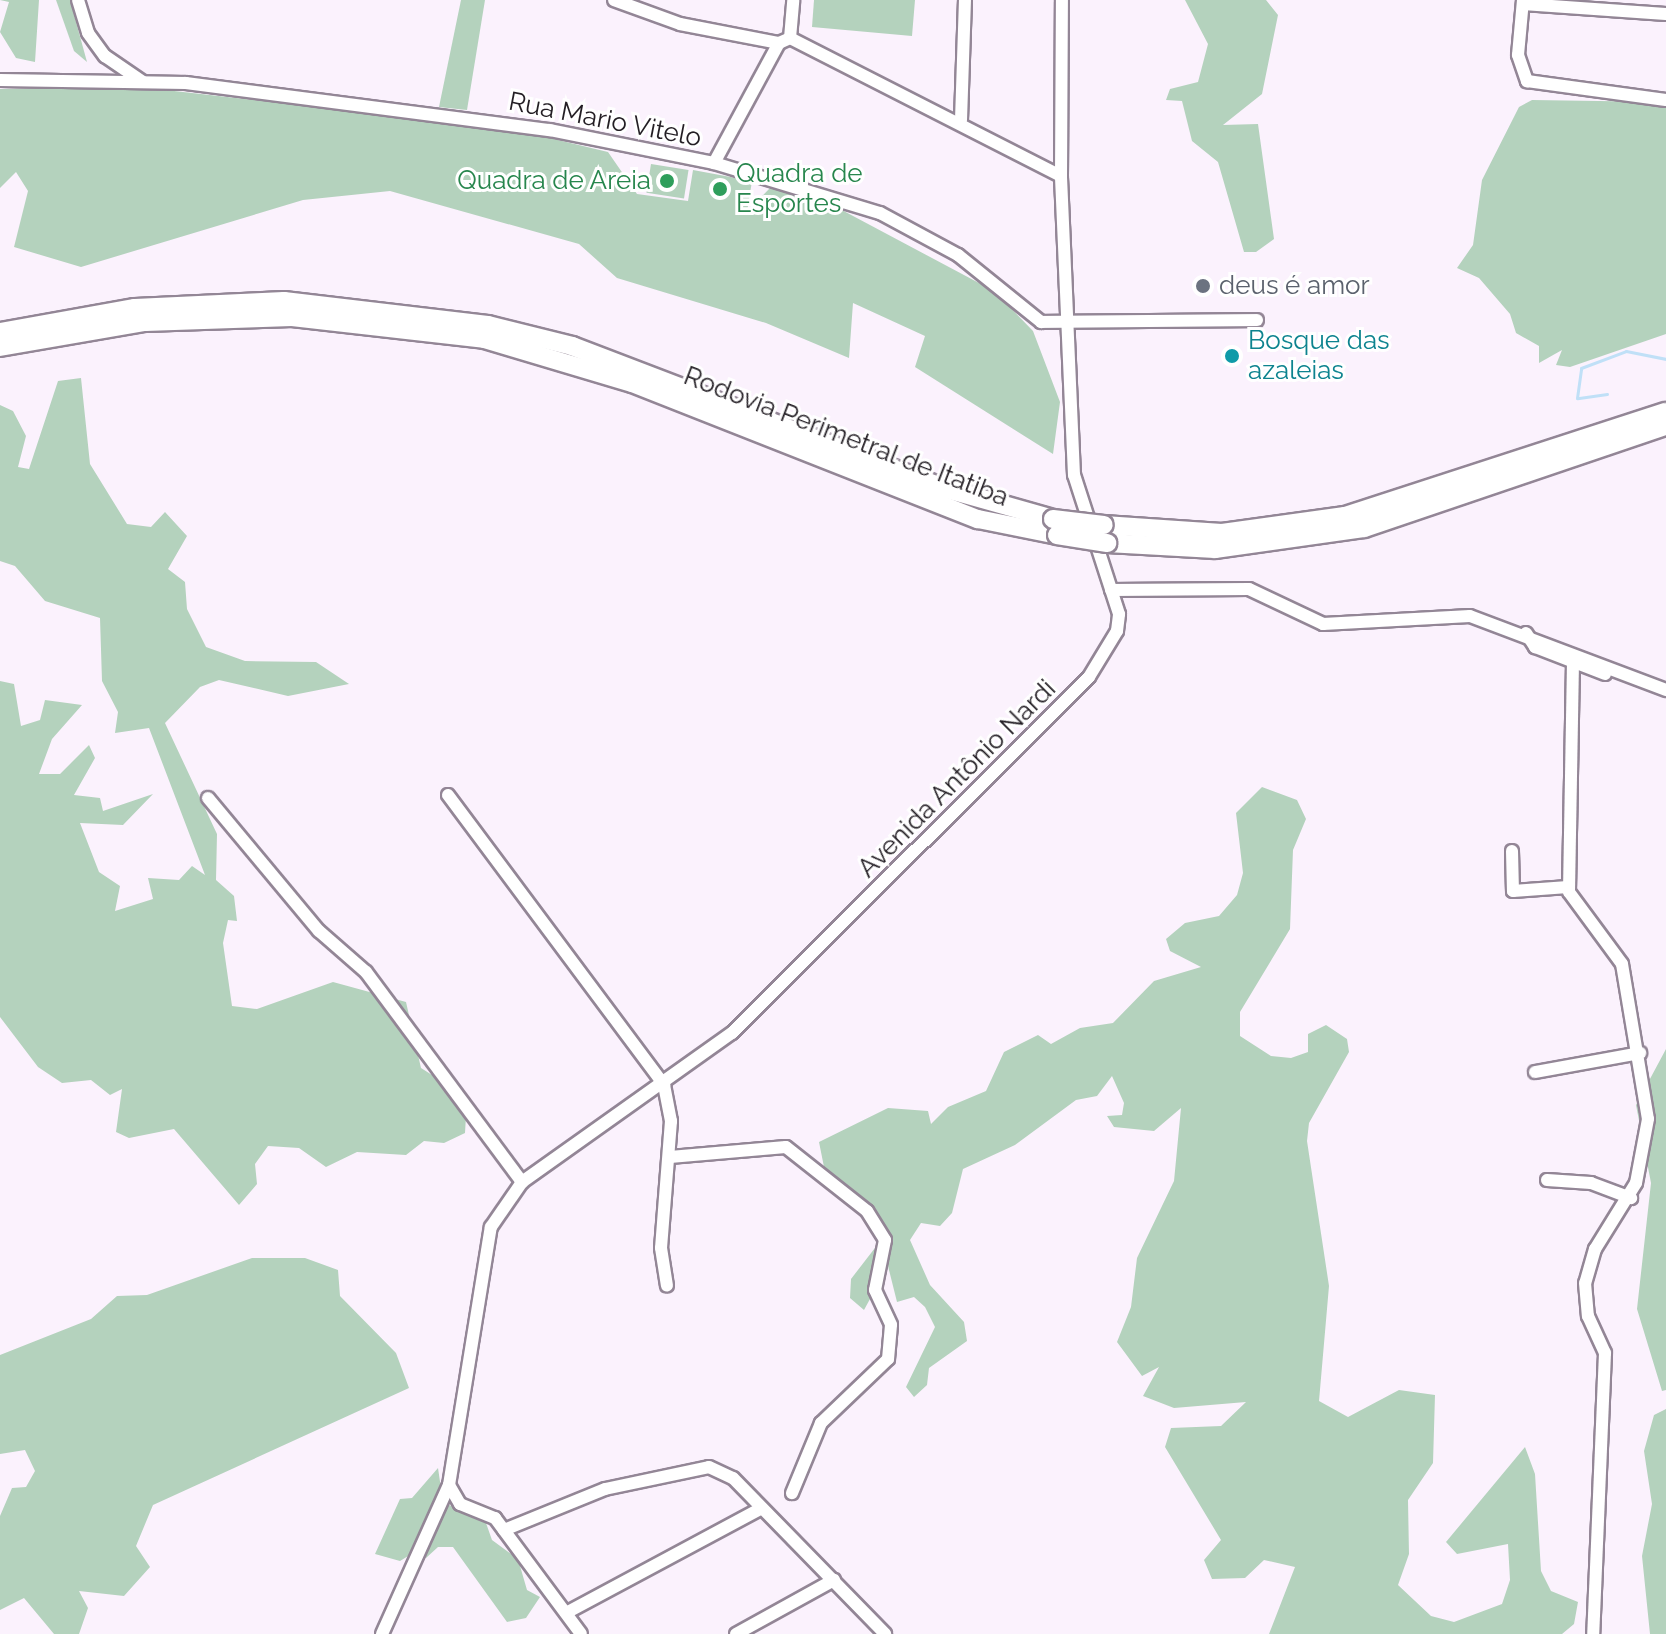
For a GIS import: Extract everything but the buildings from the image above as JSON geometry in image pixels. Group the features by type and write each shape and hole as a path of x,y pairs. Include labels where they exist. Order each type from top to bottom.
{"highway":[{"name":"Rodovia Perimetral de Itatiba","path":"0,332 135,308 284,301 473,322 572,346 1055,527"},
{"name":"Rodovia Perimetral de Itatiba","path":"0,347 145,322 292,317 484,339 632,383 978,519 1215,549 1336,534 1666,426"},
{"path":"1624,425 1666,401"},
{"name":"Rodovia Perimetral de Itatiba","path":"1105,534 1222,533 1345,516 1666,412"}],"street":[{"path":"78,0 88,33 105,56 143,82"},
{"path":"614,0 680,24 784,40 961,120 1061,176"},
{"path":"714,163 784,40 793,0"},
{"path":"961,120 965,0"},
{"name":"Avenida Antônio Nardi","path":"449,1485 499,1207 522,1182 664,1085 732,1033 1089,677 1117,631 1111,590 1074,475 1061,176 1062,0"},
{"path":"1666,14 1523,2 1518,55 1527,81 1666,100"},
{"name":"Rua Mario Vitelo","path":"0,80 143,82 454,115 714,163 880,213 958,255 1025,315 1066,323 1257,320"},
{"path":"1111,590 1249,589 1323,624 1443,613 1526,633 1666,690"},
{"path":"1526,633 1535,647 1573,662 1628,675"},
{"path":"1573,662 1568,887 1622,964 1640,1053 1647,1127 1631,1198 1595,1249 1585,1283 1588,1316 1605,1353 1593,1634"},
{"path":"448,795 664,1085 670,1157 661,1248 667,1286"},
{"path":"208,798 319,931 366,972 522,1182"},
{"path":"1512,851 1513,891 1568,887"},
{"path":"1535,1072 1640,1053"},
{"path":"670,1157 786,1147 867,1211 885,1240 875,1290 891,1325 888,1359 821,1423 792,1493"},
{"path":"1547,1180 1591,1183 1631,1198"},
{"path":"504,1530 561,1503 685,1467 733,1478 885,1634"},
{"path":"382,1634 449,1485 468,1507 504,1530 581,1634"},
{"path":"566,1613 762,1508"},
{"path":"736,1634 834,1580"}],"green space":[{"path":"0,0 39,0 35,62 16,58 0,32 9,2"},
{"path":"56,0 70,0 87,62 74,51"},
{"path":"461,0 485,0 467,110 439,107"},
{"path":"814,0 915,0 912,36 812,27"},
{"path":"1185,0 1266,0 1278,15 1262,94 1223,125 1258,124 1274,239 1256,252 1244,252 1218,162 1192,141 1182,101 1166,100 1170,89 1198,82 1208,44"},
{"path":"139,87 512,129 608,152 637,194 688,201 693,170 752,181 747,212 770,188 823,200 994,291 1033,331 1060,402 1053,454 915,367 925,336 853,303 849,358 766,323 617,278 579,244 390,191 303,200 81,267 14,247 28,191 16,172 0,188 0,89"},
{"path":"1532,100 1666,102 1666,334 1570,367 1556,365 1562,350 1539,363 1539,346 1516,333 1510,314 1479,278 1457,268 1473,245 1482,180 1519,107"},
{"name":"Quadra de Areia","path":"651,164 689,170 684,199 646,193"},
{"path":"81,378 90,464 127,524 151,527 165,512 187,536 168,569 185,582 187,609 206,647 245,661 316,662 349,684 288,696 219,680 200,687 165,723 217,834 216,880 234,896 237,921 228,920 223,943 232,1006 257,1009 333,982 406,1002 421,1068 443,1082 466,1116 465,1133 444,1143 424,1141 406,1155 357,1152 326,1167 299,1148 268,1146 255,1164 257,1184 239,1205 174,1129 129,1138 116,1132 122,1089 110,1095 91,1080 62,1083 38,1067 0,1017 0,681 14,684 21,726 40,720 45,700 82,705 52,739 39,774 60,774 89,745 95,758 74,795 100,798 103,811 153,794 123,825 80,823 99,872 120,886 115,911 153,899 148,878 179,880 192,866 205,875 149,728 115,733 118,712 102,681 100,618 45,601 15,566 0,561 0,405 13,411 26,436 18,467 29,469 58,381"},
{"path":"1262,787 1297,800 1306,819 1293,850 1290,929 1240,1012 1240,1036 1271,1056 1291,1058 1308,1052 1308,1034 1326,1025 1347,1039 1349,1052 1309,1123 1307,1141 1329,1286 1319,1401 1348,1417 1399,1390 1435,1395 1433,1463 1408,1500 1409,1554 1398,1585 1431,1616 1454,1622 1502,1604 1510,1580 1508,1544 1457,1554 1446,1542 1525,1447 1535,1474 1541,1571 1551,1591 1578,1602 1574,1624 1562,1634 1269,1634 1295,1567 1264,1560 1245,1578 1212,1579 1204,1560 1221,1540 1165,1447 1171,1428 1221,1426 1246,1402 1174,1408 1143,1396 1159,1367 1142,1376 1117,1342 1131,1307 1137,1258 1174,1181 1181,1108 1154,1131 1114,1127 1107,1116 1122,1115 1124,1103 1112,1076 1097,1096 1076,1100 1015,1145 963,1169 952,1213 940,1226 921,1223 910,1240 930,1285 964,1322 967,1341 929,1368 927,1385 914,1397 906,1387 935,1327 925,1307 914,1297 897,1302 888,1266 864,1310 850,1298 851,1279 878,1244 877,1220 824,1167 819,1142 888,1108 928,1111 931,1124 948,1107 986,1091 1004,1052 1038,1035 1051,1044 1080,1028 1113,1023 1154,981 1201,967 1170,951 1166,939 1185,923 1219,916 1237,895 1243,873 1236,813"},
{"path":"1666,1049 1666,1390 1662,1391 1637,1309 1651,1183 1636,1105"},
{"path":"252,1258 305,1258 338,1270 340,1296 396,1353 409,1388 153,1505 136,1546 150,1567 124,1596 79,1591 88,1608 79,1634 54,1634 24,1598 0,1610 0,1516 12,1488 26,1487 35,1471 25,1450 0,1454 0,1355 91,1319 117,1296 147,1295"},
{"path":"1666,1409 1666,1634 1650,1634 1642,1556 1652,1504 1644,1451 1654,1415"},
{"path":"438,1468 443,1502 486,1523 492,1540 518,1559 527,1590 540,1597 526,1618 507,1622 453,1547 438,1547 426,1558 418,1550 400,1561 375,1554 400,1499 412,1498"}],"waterway":[{"path":"1607,394 1577,398 1581,368 1626,351 1666,359"}],"place":[{"name":"Quadra de Areia","path":"667,181"},
{"name":"Quadra de Esportes","path":"720,189"},
{"name":"deus é amor","path":"1203,286"},
{"name":"Bosque das azaleias","path":"1232,356"}]}
